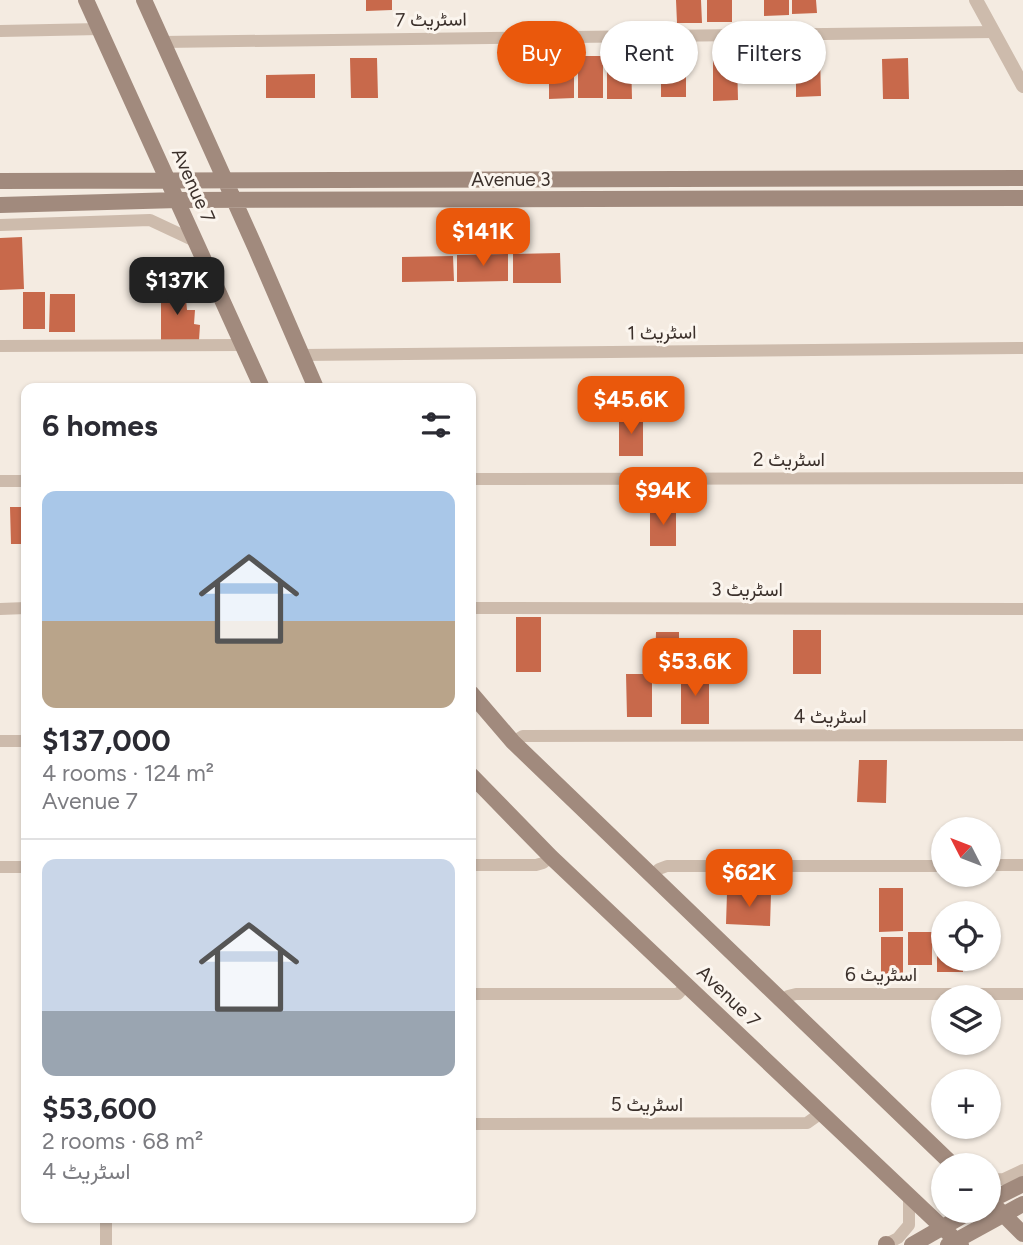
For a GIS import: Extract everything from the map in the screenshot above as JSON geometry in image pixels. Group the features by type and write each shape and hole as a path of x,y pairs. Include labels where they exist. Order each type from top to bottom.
{"main road":[{"name":"Avenue 7","path":"86,0 260,383"},
{"name":"Avenue 7","path":"144,0 314,383"},
{"name":"Avenue 3","path":"0,181 1023,178"},
{"name":"Avenue 3","path":"0,205 178,200 1023,198"},
{"name":"Avenue 7","path":"476,699 513,742 940,1153"},
{"name":"Avenue 7","path":"476,780 551,857 942,1227 955,1243"},
{"path":"1001,1194 1023,1184"},
{"path":"955,1243 1023,1204"},
{"path":"1003,1214 1023,1234"},
{"path":"912,1245 948,1223"}],"street":[{"path":"976,0 1023,86"},
{"path":"0,31 100,29"},
{"name":"اسٹریٹ 7","path":"162,42 994,32"},
{"path":"116,221 117,202"},
{"path":"0,225 150,220 197,242"},
{"path":"0,346 243,345"},
{"name":"اسٹریٹ 1","path":"302,355 1023,348"},
{"name":"اسٹریٹ 2","path":"476,479 1023,478"},
{"path":"0,481 21,481"},
{"path":"0,609 21,608"},
{"name":"اسٹریٹ 3","path":"476,608 1023,609"},
{"name":"اسٹریٹ 4","path":"513,742 523,736 1023,735"},
{"path":"0,741 21,741"},
{"path":"476,865 536,865 551,857"},
{"path":"1001,865 1023,865"},
{"path":"653,876 659,869 667,866 931,866"},
{"path":"0,867 21,867"},
{"path":"476,994 678,994 687,984"},
{"name":"اسٹریٹ 6","path":"783,1002 788,996 796,994 1023,994"},
{"name":"اسٹریٹ 5","path":"476,1124 807,1123 821,1113"},
{"path":"1001,1179 1023,1170"},
{"path":"886,1245 904,1233 909,1225 909,1197"},
{"path":"106,1223 106,1245"}],"building":[{"path":"366,0 392,0 392,10 366,11"},
{"path":"676,0 701,0 702,23 677,21"},
{"path":"707,0 732,0 732,21 707,22"},
{"path":"764,0 789,0 789,15 764,16"},
{"path":"792,0 816,0 817,13 792,14"},
{"path":"586,56 600,56 603,98 578,98 578,84 586,84"},
{"path":"350,58 377,58 378,98 351,98"},
{"path":"908,58 909,99 883,99 882,59"},
{"path":"315,74 315,98 266,98 266,75"},
{"path":"549,84 574,84 574,98 549,99"},
{"path":"607,84 632,84 632,99 607,99"},
{"path":"661,84 686,84 686,97 661,97"},
{"path":"713,84 738,84 738,100 713,101"},
{"path":"796,84 821,84 821,96 796,97"},
{"path":"22,237 24,289 0,290 0,238"},
{"path":"560,253 561,283 513,283 513,254"},
{"path":"508,254 508,281 457,282 457,255"},
{"path":"453,256 454,281 402,282 402,257"},
{"path":"161,288 185,288 187,310 195,310 194,324 200,325 199,340 161,340"},
{"path":"23,292 45,292 45,329 23,329"},
{"path":"50,294 75,294 75,332 49,332"},
{"path":"619,417 643,417 643,456 619,456"},
{"path":"10,507 21,507 21,544 11,544"},
{"path":"650,508 676,508 676,546 650,546"},
{"path":"516,617 541,617 541,672 516,672"},
{"path":"793,630 821,630 821,674 793,674"},
{"path":"656,632 679,632 679,671 655,671"},
{"path":"681,673 709,673 709,724 681,724"},
{"path":"626,674 652,674 652,717 627,717"},
{"path":"859,760 887,760 886,803 857,802"},
{"path":"879,888 903,888 903,931 879,932"},
{"path":"727,893 771,894 770,926 726,924"},
{"path":"908,932 931,932 931,965 908,965"},
{"path":"881,937 903,937 903,978 881,978"}]}
